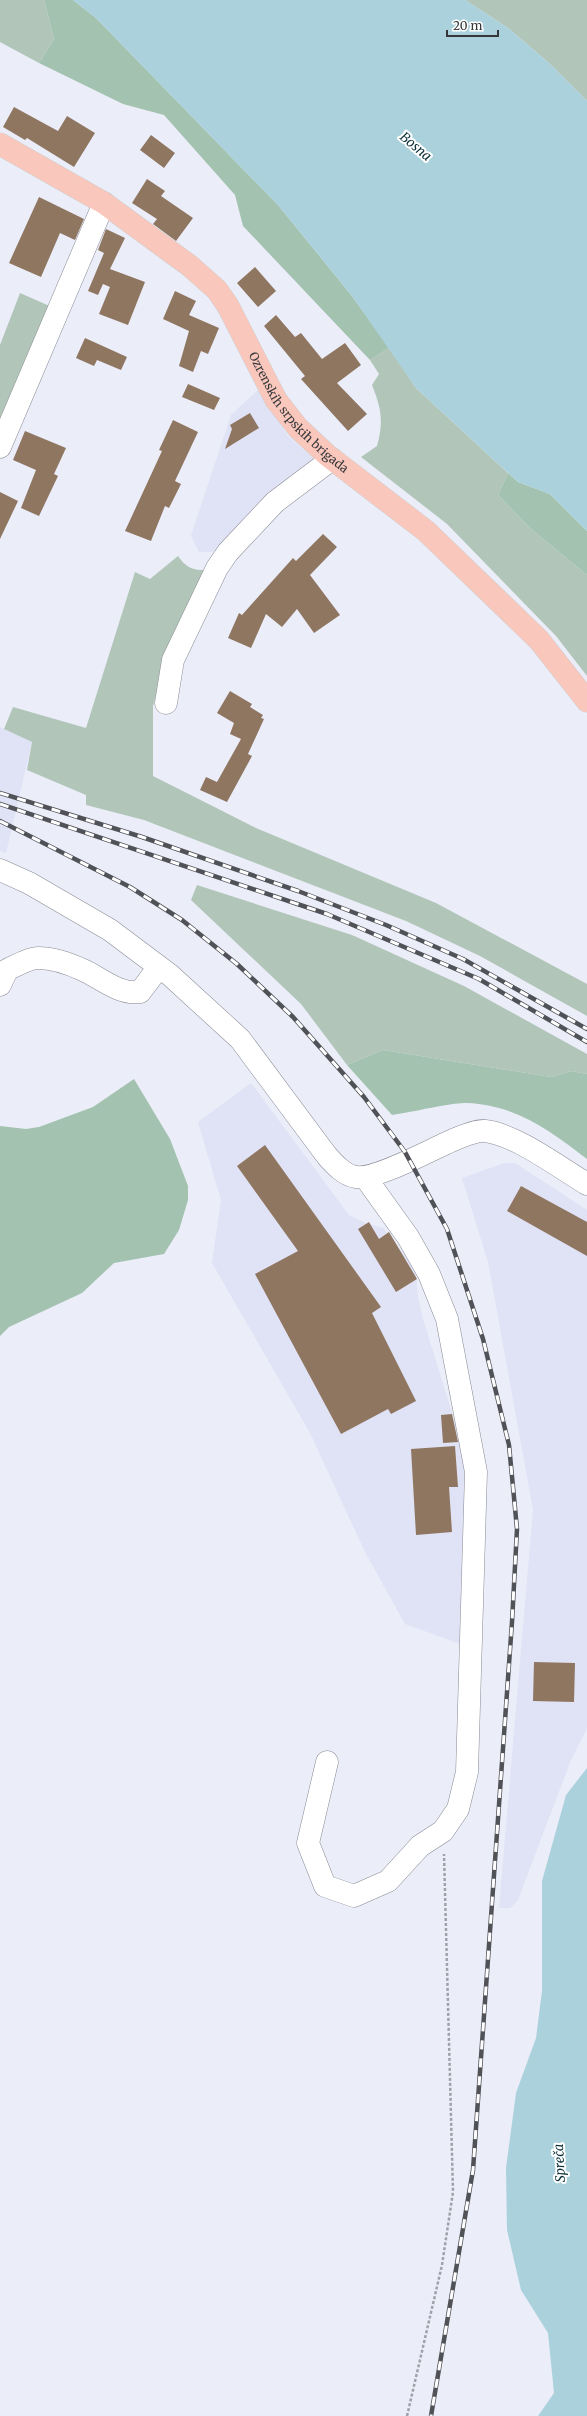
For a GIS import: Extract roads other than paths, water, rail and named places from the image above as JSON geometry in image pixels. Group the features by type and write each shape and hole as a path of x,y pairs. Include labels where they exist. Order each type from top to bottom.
{"main road":[{"name":"Ozrenskih srpskih brigada","path":"0,144 104,203 190,266 216,290 228,306 276,400 298,428 332,458 426,531 538,640 587,702"}],"street":[{"path":"0,447 104,203"},
{"path":"166,703 173,660 216,568 228,552 275,502 332,458"},
{"path":"0,870 29,883 110,930 159,967 240,1039 336,1167 356,1177 365,1177 388,1171 438,1146 470,1133 483,1131 511,1139 587,1184"},
{"path":"0,985 6,970 37,958 65,963 83,970 120,989 140,992 159,967"},
{"path":"327,1762 308,1843 324,1886 354,1896 388,1881 420,1846 443,1831 458,1809 468,1772 476,1472 447,1319 429,1274 408,1238 365,1177"}],"water":[{"name":"Bosna","path":"73,0 465,0 508,28 550,64 587,101 587,531 550,494 518,482 416,388 352,296 278,205 96,18"},
{"name":"Spreča","path":"587,1768 587,2416 538,2416 554,2393 548,2333 521,2290 507,2230 506,2168 516,2093 536,2038 542,1991 542,1881 566,1795"}],"railway":[{"path":"0,793 142,837 298,891 386,925 463,959 587,1029"},
{"path":"0,804 327,914 479,979 587,1042"},
{"path":"0,821 130,887 182,920 237,964 293,1017 364,1097 405,1152 447,1229 483,1339 509,1445 517,1529 512,1622 473,2170 431,2416"}]}
